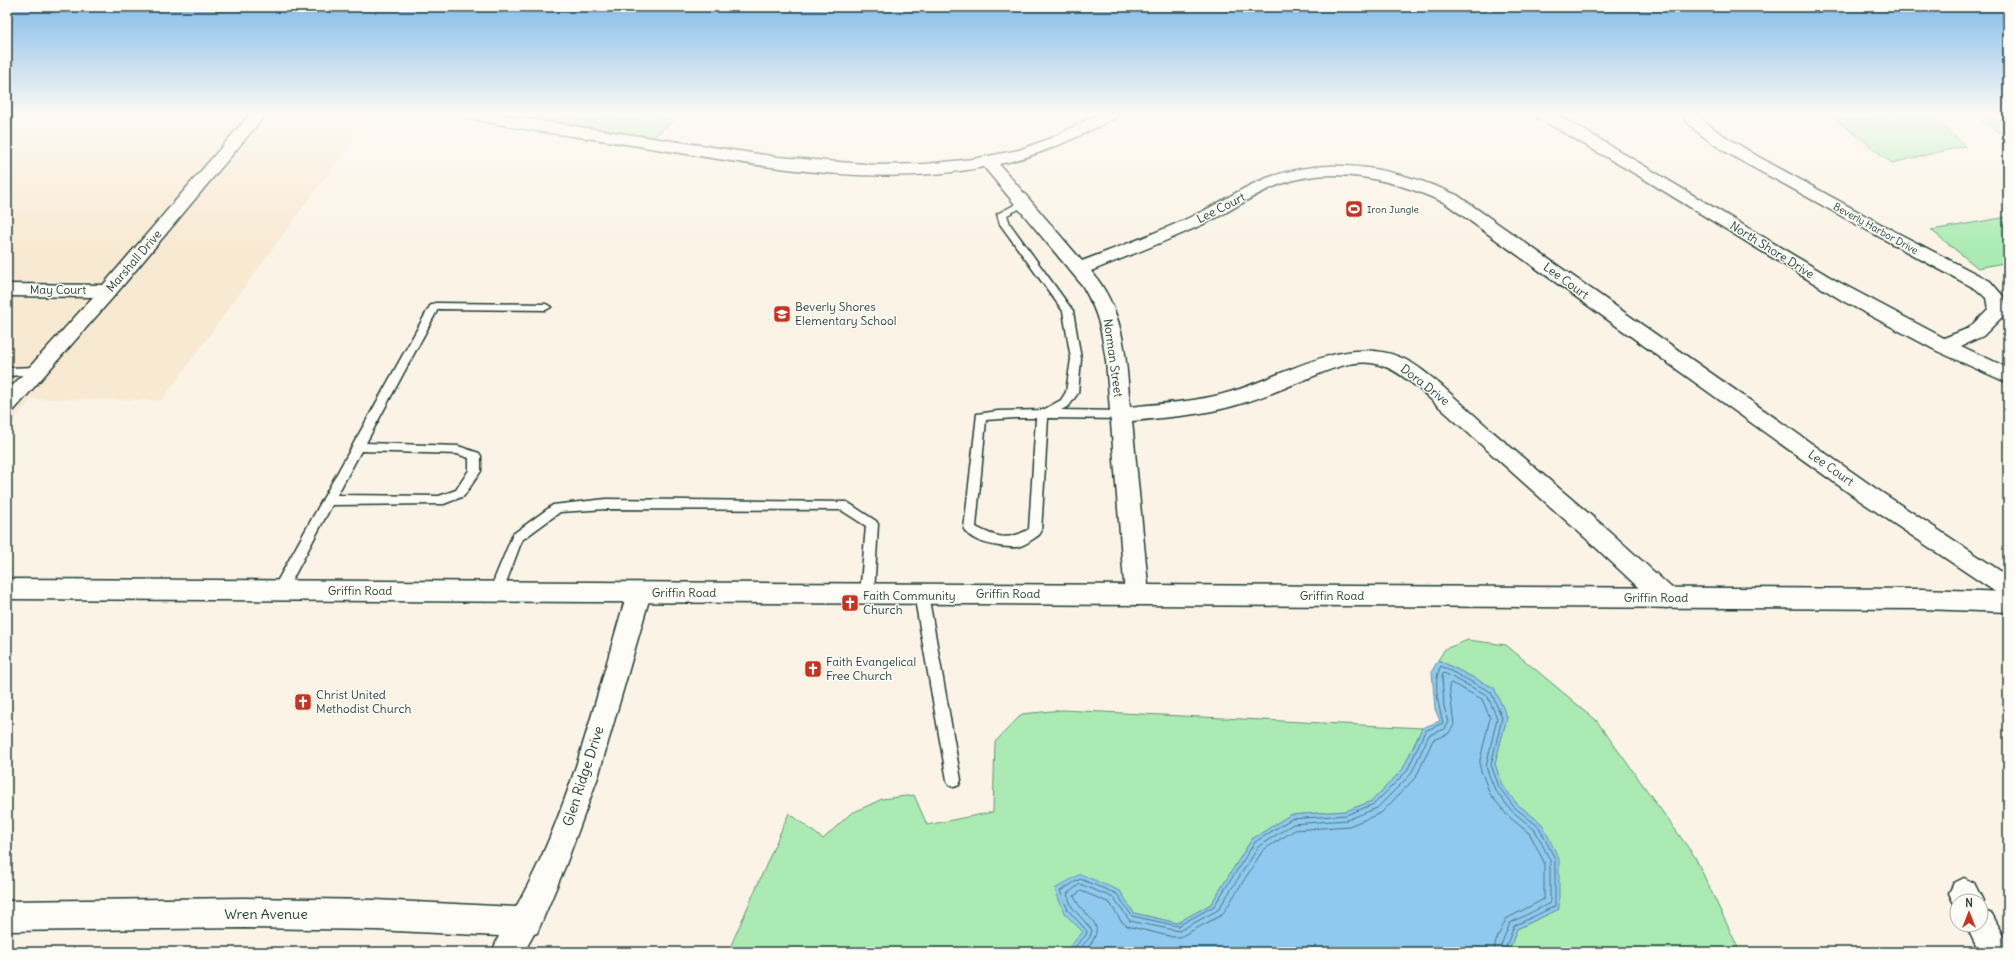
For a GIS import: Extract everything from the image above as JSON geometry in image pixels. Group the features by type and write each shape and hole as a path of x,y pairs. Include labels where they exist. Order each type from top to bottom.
{"street":[{"name":"Marshall Drive","path":"7,405 108,290 220,159"},
{"path":"743,159 806,166 850,169 917,169 997,159"},
{"name":"North Shore Drive","path":"1625,159 1828,284 1896,322 2008,376"},
{"name":"Beverly Harbor Drive","path":"1752,159 1882,232 1983,285 1992,293 1998,303 1998,311 1976,332 1944,346"},
{"name":"Norman Street","path":"988,161 1080,269 1104,306 1110,323 1116,361 1136,595"},
{"name":"Lee Court","path":"1080,269 1185,226 1227,206 1272,181 1285,177 1325,170 1345,170 1387,176 1412,183 1451,200 1476,216 1873,498 2008,588"},
{"name":"May Court","path":"7,290 108,290"},
{"name":"Dora Drive","path":"1121,415 1201,406 1232,399 1330,362 1351,357 1370,356 1390,360 1402,366 1437,393 1476,429 1604,539 1666,598"},
{"name":"Griffin Road","path":"7,589 1914,599 2008,602"},
{"name":"Glen Ridge Drive","path":"507,952 526,922 553,864 590,760 639,593"},
{"name":"Wren Avenue","path":"7,916 244,913 375,915 526,922"},
{"path":"1985,933 1995,952"}],"lane":[{"path":"1024,203 1002,214 1005,224 1068,310 1076,359 1072,393 1066,403 1042,415"},
{"path":"279,591 435,306 546,307"},
{"path":"7,372 37,371"},
{"path":"1042,415 1036,532 1018,542 990,540 970,529 981,417 995,415 1042,415 1121,415"},
{"path":"329,500 440,501 460,493 475,472 476,456 458,450 358,447"},
{"path":"496,592 517,537 557,508 614,504 843,505 872,524 866,594"},
{"path":"921,594 954,780"}],"shaded area":[{"path":"7,159 338,159 162,400 32,399 7,429"}],"green space":[{"path":"1887,159 1910,159 1892,163"},
{"path":"2008,217 2008,262 1978,268 1931,230"},
{"path":"1468,640 1506,645 1596,720 1695,857 1740,952 1511,952 1510,948 1517,929 1559,909 1542,824 1517,804 1502,785 1495,764 1507,717 1494,688 1438,660 1445,649"},
{"path":"1062,710 1422,728 1403,769 1372,801 1346,811 1290,815 1252,839 1211,904 1177,923 1134,913 1120,891 1064,913 1083,932 1065,952 728,952 789,813 823,839 850,814 882,799 914,795 927,825 993,812 995,742 1022,714"}],"water":[{"path":"1438,660 1494,688 1507,717 1495,764 1502,785 1517,804 1542,824 1559,859 1559,909 1517,929 1510,948 1511,952 1065,952 1083,932 1064,913 1055,889 1080,874 1120,891 1134,913 1177,923 1211,904 1252,839 1290,815 1346,811 1372,801 1403,769 1422,728 1440,721 1435,709 1432,671"}],"place":[{"name":"Iron Jungle","path":"1354,209"},
{"name":"Beverly Shores Elementary School","path":"782,314"},
{"name":"Faith Community Church","path":"850,603"},
{"name":"Faith Evangelical Free Church","path":"813,669"},
{"name":"Christ United Methodist Church","path":"303,702"}]}
